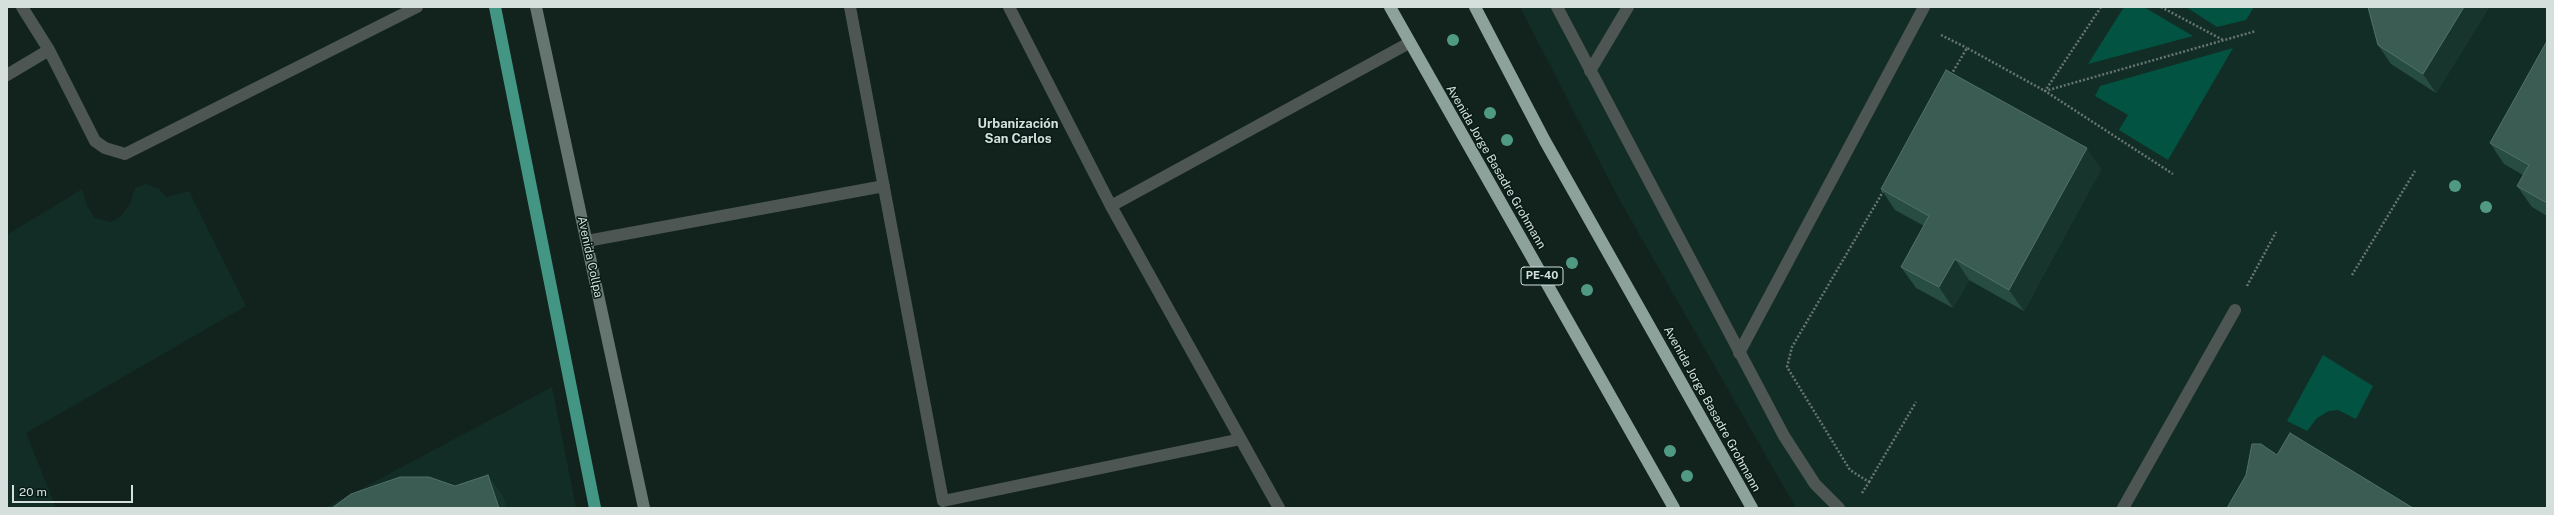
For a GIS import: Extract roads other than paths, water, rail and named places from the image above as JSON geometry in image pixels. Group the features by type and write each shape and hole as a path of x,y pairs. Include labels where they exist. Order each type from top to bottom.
{"highway":[{"name":"Avenida Jorge Basadre Grohmann","path":"1390,7 1409,43 1674,508"},
{"name":"Avenida Jorge Basadre Grohmann","path":"1475,7 1545,141 1752,508"}],"main road":[{"name":"Avenida Collpa","path":"536,7 644,508"}],"street":[{"path":"22,7 49,50 95,141 105,148 125,154 417,7"},
{"path":"850,7 943,501 1241,439"},
{"path":"1009,7 1111,206 1279,508"},
{"path":"1557,7 1784,436 1815,484 1839,508"},
{"path":"1590,71 1628,7"},
{"path":"1739,353 1924,7"},
{"path":"1111,206 1409,43"},
{"path":"7,75 49,50"},
{"path":"587,241 884,186"},
{"path":"2123,508 2234,310"}],"waterway":[{"path":"495,7 595,508"}],"district":[{"name":"Urbanización San Carlos","path":"1018,132"}]}
